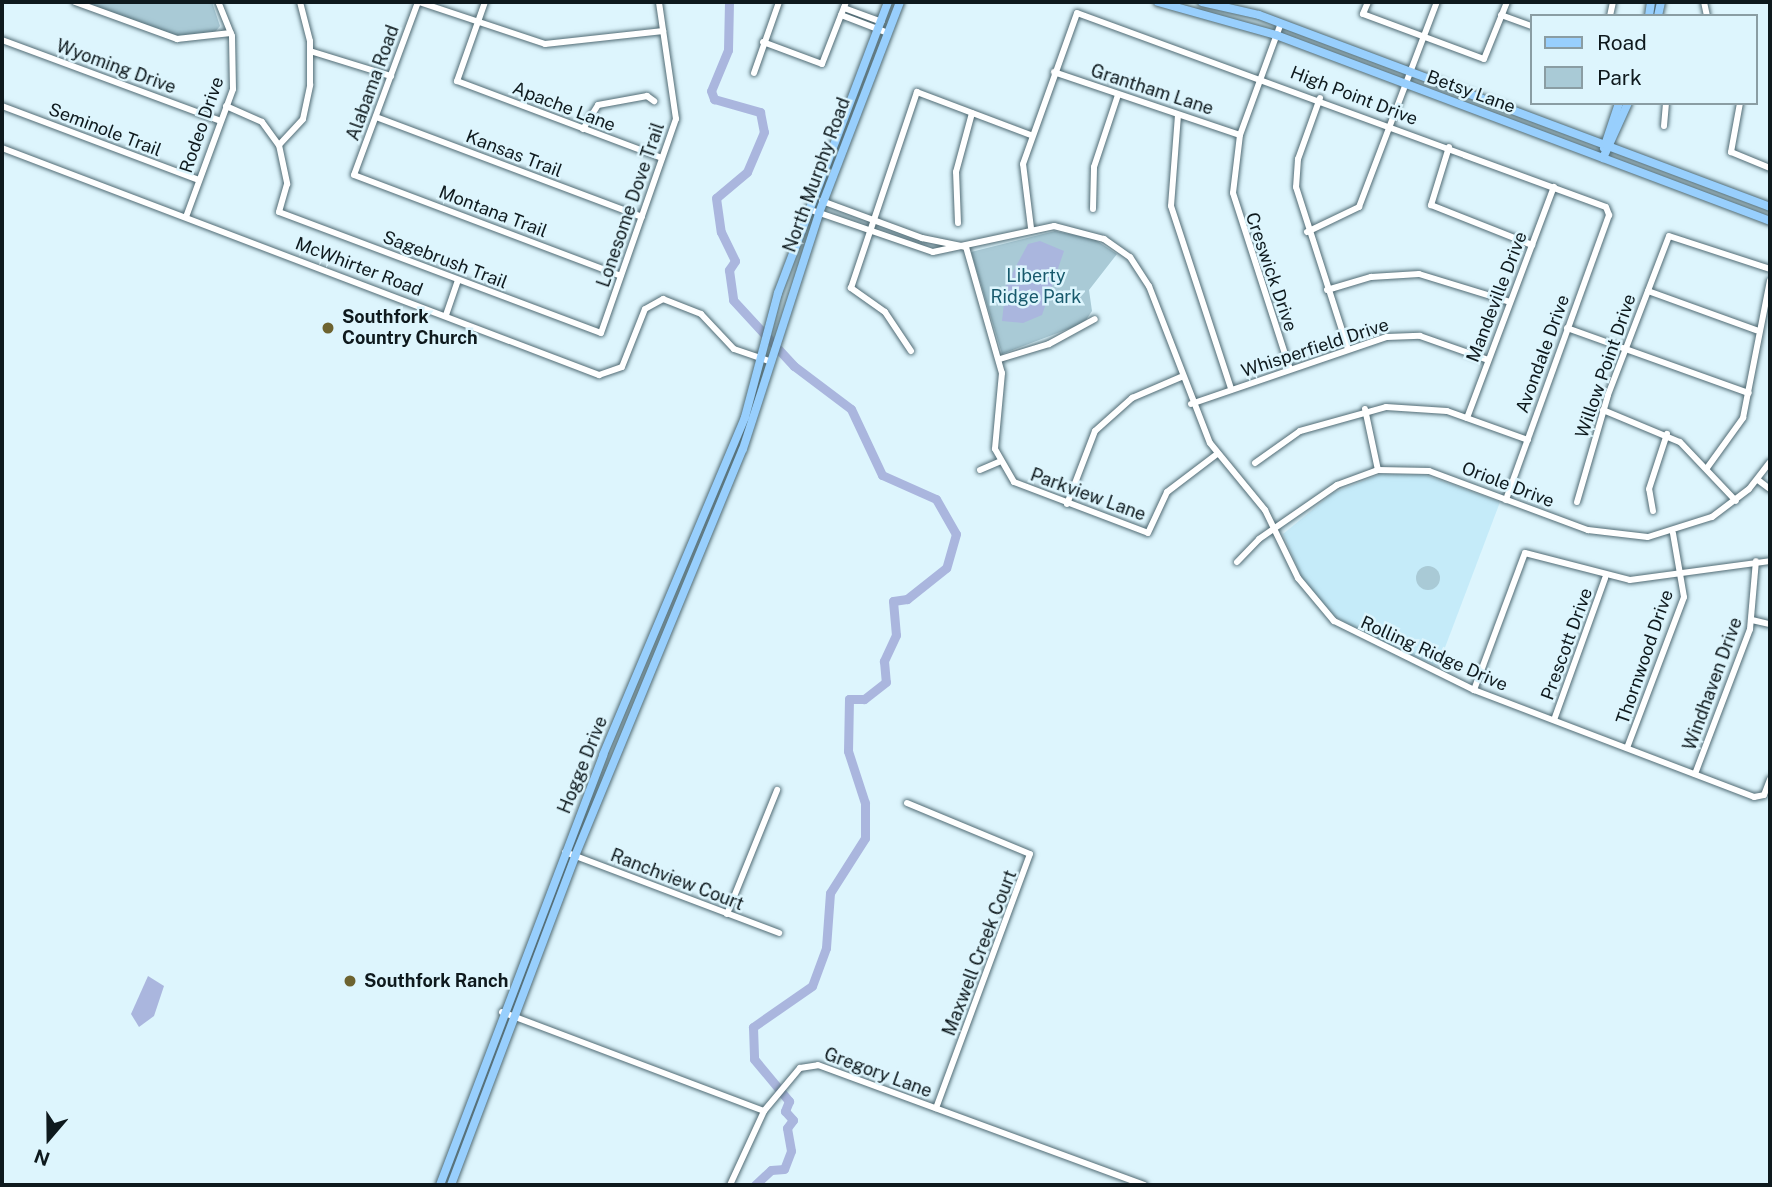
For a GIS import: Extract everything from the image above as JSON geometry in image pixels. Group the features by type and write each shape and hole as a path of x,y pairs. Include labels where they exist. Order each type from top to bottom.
{"main road":[{"name":"North Murphy Road","path":"761,360 808,209 888,2"},
{"name":"North Murphy Road","path":"772,359 780,327 819,213 900,2"},
{"name":"Betsy Lane","path":"1162,2 1276,35 1770,222"},
{"name":"Betsy Lane","path":"1202,2 1281,23 1770,207"},
{"path":"1607,146 1618,105"},
{"path":"1602,158 1627,105"},
{"path":"1516,125 1521,113"},
{"name":"Hogge Drive","path":"451,1185 512,1016 626,727 692,573 772,359"},
{"name":"Hogge Drive","path":"440,1185 502,1012 565,852 745,416 761,360"},
{"path":"682,568 692,573"},
{"path":"617,724 626,727"}],"street":[{"path":"75,2 177,39 232,33"},
{"name":"Rodeo Drive","path":"186,217 226,106 236,62 232,33 218,2"},
{"path":"226,106 262,122 279,145 303,119 310,51 299,2"},
{"path":"419,2 477,24 571,46 663,30"},
{"name":"Alabama Road","path":"354,175 419,2"},
{"path":"477,24 485,2"},
{"name":"Lonesome Dove Trail","path":"601,333 676,118 659,2"},
{"path":"754,74 779,2"},
{"path":"1368,2 1363,13 1484,59 1507,2"},
{"path":"1307,232 1359,207 1437,2"},
{"path":"763,42 822,64 844,8 889,29"},
{"name":"High Point Drive","path":"1054,72 1077,13 1260,76 1606,206 1608,219"},
{"path":"1501,15 1530,25"},
{"name":"Creswick Drive","path":"1281,23 1240,135 1234,172 1237,220 1290,369"},
{"name":"Apache Lane","path":"477,24 457,81 662,158"},
{"name":"Wyoming Drive","path":"2,40 221,121"},
{"path":"310,51 391,76"},
{"path":"1031,228 1023,183 1031,135 1054,72"},
{"name":"Grantham Lane","path":"1054,72 1240,135"},
{"path":"911,351 885,312 851,288 917,92 1031,135"},
{"path":"1093,209 1094,167 1118,95"},
{"path":"583,129 598,105 647,96 654,101"},
{"path":"1320,98 1296,169 1307,232 1348,349"},
{"path":"1664,126 1666,105"},
{"path":"1740,105 1731,152 1770,168"},
{"name":"Seminole Trail","path":"2,106 199,180"},
{"path":"958,223 956,172 972,113"},
{"path":"1178,115 1171,206 1231,389"},
{"name":"Kansas Trail","path":"376,117 642,217"},
{"name":"Sagebrush Trail","path":"279,145 286,184 279,212 601,333"},
{"path":"1449,147 1431,195 1437,209 1532,244"},
{"name":"McWhirter Road","path":"2,148 607,376 624,364 645,309 666,300 701,314 731,347 761,360 772,359"},
{"name":"Montana Trail","path":"354,175 621,276"},
{"name":"Mandeville Drive","path":"1467,418 1554,187"},
{"path":"813,197 876,220 966,247 1000,359 999,462 980,470"},
{"name":"Rolling Ridge Drive","path":"808,209 933,252 966,247 1031,228 1076,229 1130,257 1149,286 1191,404 1217,454 1276,529 1298,578 1334,621 1474,690 1757,798 1766,791 1770,779"},
{"name":"Avondale Drive","path":"1506,500 1608,219"},
{"name":"Willow Point Drive","path":"1577,502 1603,410 1667,241 1677,234 1770,269"},
{"path":"1327,290 1371,277 1419,274 1510,302"},
{"path":"446,315 458,280"},
{"path":"1707,468 1734,438 1749,393 1756,330 1770,281"},
{"path":"1648,291 1756,330"},
{"path":"1000,359 1049,344 1095,319"},
{"path":"1567,328 1749,393"},
{"name":"Whisperfield Drive","path":"1191,404 1348,349 1414,335 1488,360"},
{"path":"1067,504 1095,431 1132,398 1181,377"},
{"path":"1255,463 1300,431 1365,409 1412,406 1467,418 1528,440"},
{"path":"1365,409 1378,470"},
{"path":"1603,410 1667,434 1707,468 1736,501"},
{"path":"1653,511 1649,489 1667,434"},
{"name":"Parkview Lane","path":"999,462 1014,482 1148,533 1167,492 1217,454"},
{"name":"Oriole Drive","path":"1237,562 1276,529 1337,485 1378,470 1423,470 1598,533 1673,533 1736,501 1758,480 1770,462"},
{"path":"1758,480 1770,489"},
{"name":"Thornwood Drive","path":"1628,748 1681,607 1684,574 1673,533"},
{"path":"1474,690 1525,553 1605,578 1684,574 1770,561"},
{"name":"Windhaven Drive","path":"1695,774 1752,620 1756,561"},
{"name":"Prescott Drive","path":"1554,720 1605,578"},
{"path":"1752,620 1770,624"},
{"path":"726,914 777,790"},
{"name":"Maxwell Creek Court","path":"907,803 1030,853 936,1108"},
{"name":"Ranchview Court","path":"565,852 779,933"},
{"path":"502,1012 764,1111 730,1185"},
{"name":"Gregory Lane","path":"764,1111 783,1095 800,1068 811,1064 1144,1185"}],"shaded area":[{"path":"1040,241 1064,251 1042,315 1023,323 1002,321 1006,285 1028,244"},
{"path":"1381,474 1425,475 1500,502 1438,666 1374,641 1333,615 1303,580 1283,534 1333,493"},
{"path":"148,976 164,986 154,1016 139,1027 131,1014"}],"green space":[{"path":"83,2 212,2 220,26 215,32 173,36"},
{"name":"Liberty Ridge Park","path":"1055,231 1094,239 1117,254 1089,290 1092,311 1084,323 1002,354 971,252"},
{"path":"1428,566 1439,573 1440,578 1433,589 1428,590 1417,583 1416,578 1423,567"}],"waterway":[{"path":"729,2 728,50 711,91 714,99 760,112 764,132 747,172 716,198 721,232 735,261 729,270 733,300 794,366 851,409 882,475 936,499 956,534 946,568 907,599 893,601 896,635 884,661 886,682 864,699 849,699 848,751 865,803 865,838 830,893 826,948 812,986 753,1027 754,1059 789,1101 785,1111 793,1120 787,1128 791,1151 784,1169 771,1170 755,1185"}],"place":[{"name":"Southfork Country Church","path":"328,328"},
{"name":"Southfork Ranch","path":"350,981"}]}
